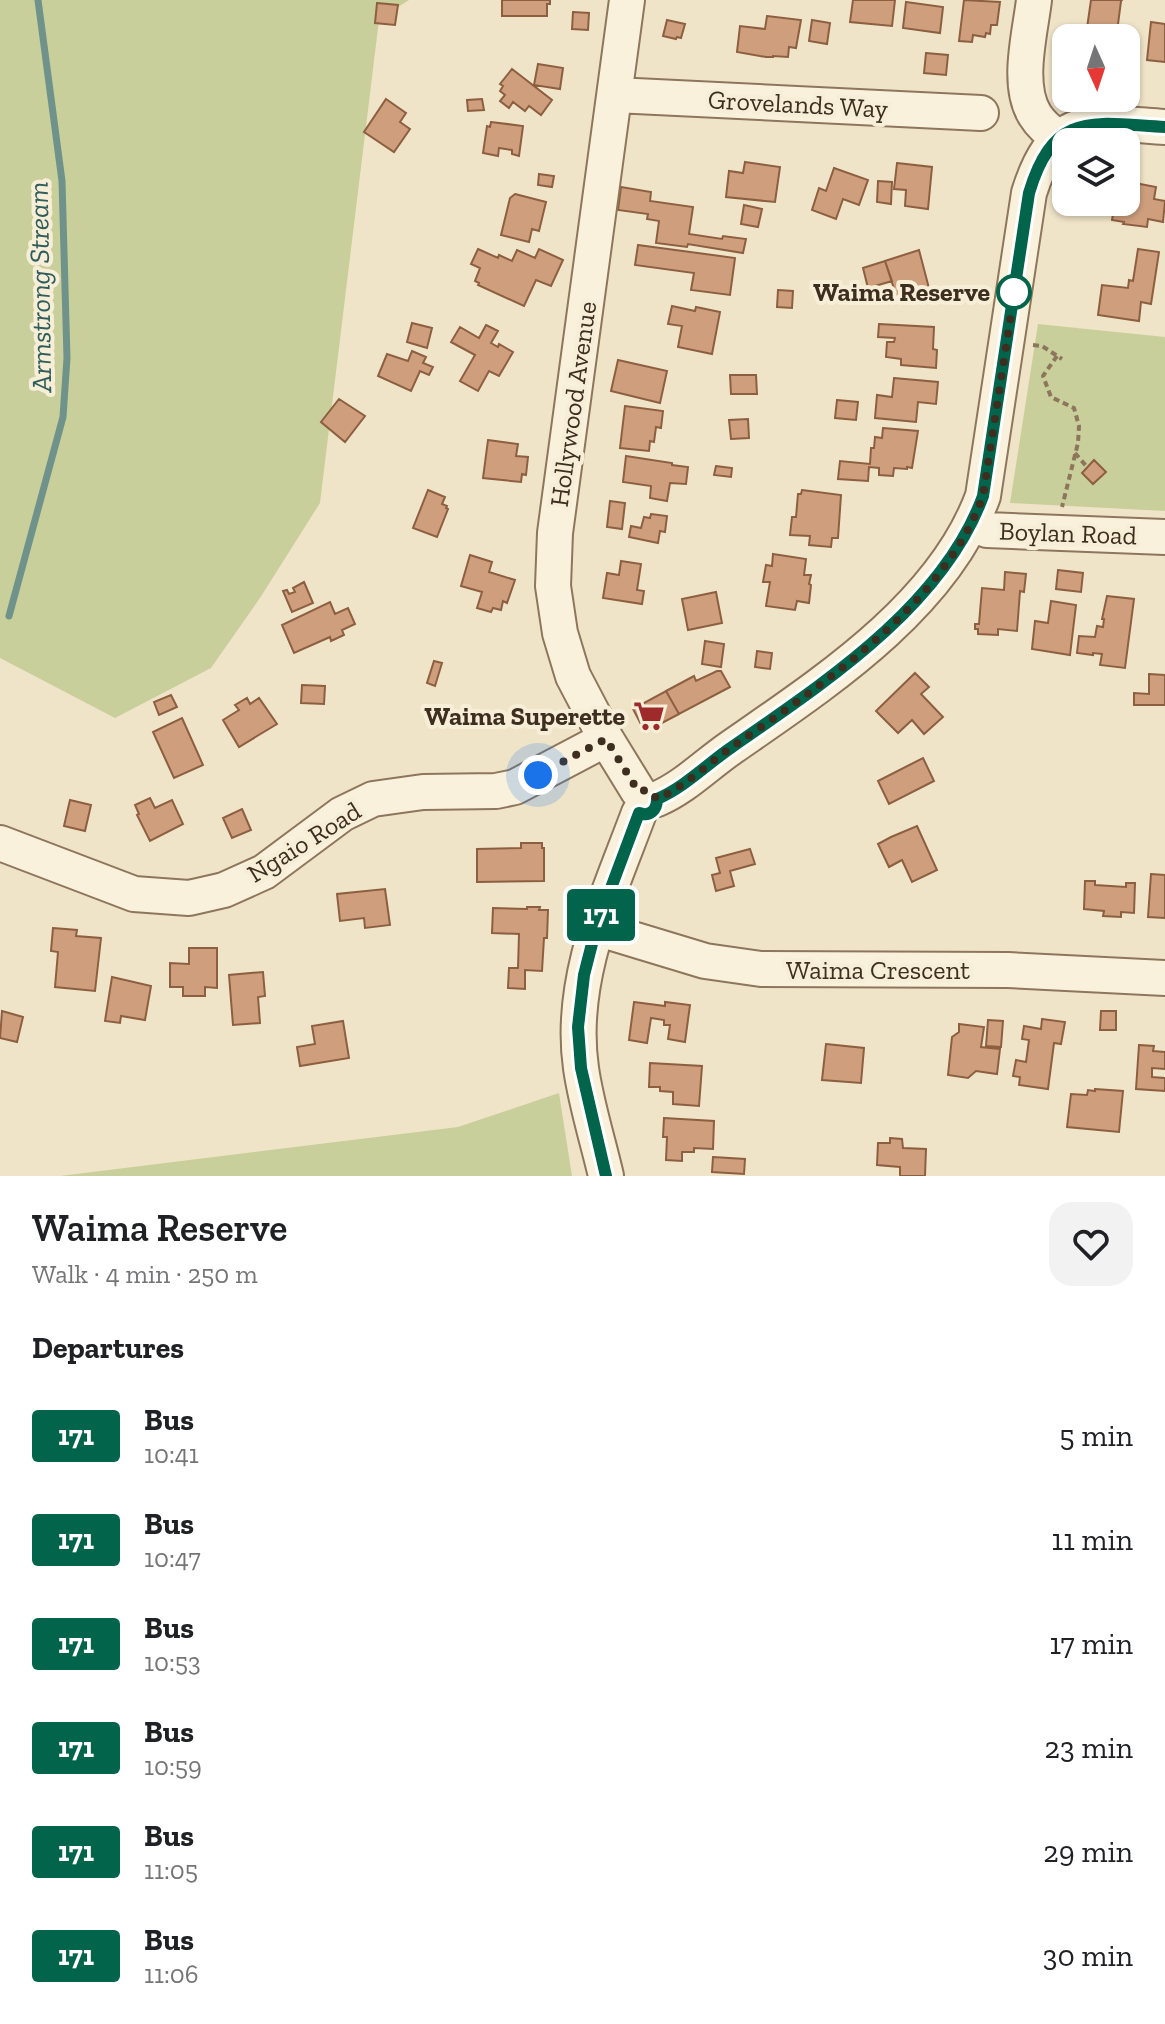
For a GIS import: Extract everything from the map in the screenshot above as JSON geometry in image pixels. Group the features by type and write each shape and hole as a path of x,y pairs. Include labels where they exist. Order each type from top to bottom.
{"street":[{"name":"Hollywood Avenue","path":"627,0 555,533 553,586 560,633 573,676 606,739 645,801"},
{"path":"1034,0 1025,74 1028,102 1044,128 1052,134"},
{"name":"Grovelands Way","path":"615,95 981,113"},
{"path":"1078,128 1108,123 1165,127"},
{"path":"606,1176 581,1068 578,1027 584,975 596,928 645,801 677,788 810,693 860,652 927,588 973,523 983,496 1029,193 1045,153 1052,145"},
{"name":"Boylan Road","path":"973,523 987,530 1165,537"},
{"name":"Ngaio Road","path":"0,843 134,894 189,898 224,890 264,872 342,814 373,799 423,792 496,791 515,787 606,739"},
{"name":"Waima Crescent","path":"596,928 705,961 761,969 1008,970 1165,978"}],"path":[{"path":"1022,343 1042,346 1060,358 1043,376 1051,397 1074,408 1079,426 1058,533"},
{"path":"1075,453 1087,467"}],"green space":[{"path":"0,0 409,0 379,20 320,503 211,668 115,718 0,658"},
{"name":"Waima Reserve","path":"1038,324 1165,337 1165,511 1010,503"},
{"path":"559,1093 572,1176 60,1176 458,1127"}],"building":[{"path":"502,0 550,0 550,4 547,4 547,16 502,16"},
{"path":"853,0 895,0 892,26 850,22"},
{"path":"964,0 1000,2 997,25 991,25 990,34 986,33 985,37 973,35 972,42 959,41"},
{"path":"1091,0 1122,0 1118,24 1088,24"},
{"path":"906,2 943,7 940,33 903,28"},
{"path":"377,3 398,5 395,25 375,23"},
{"path":"573,12 589,13 588,30 572,29"},
{"path":"767,16 801,20 796,48 789,47 788,57 737,52 740,26 765,29"},
{"path":"667,20 685,24 681,38 663,36"},
{"path":"812,20 830,23 827,44 809,41"},
{"path":"1151,22 1165,24 1165,62 1147,60"},
{"path":"926,53 948,55 946,75 924,73"},
{"path":"538,64 563,68 560,89 534,85"},
{"path":"512,69 552,100 541,115 529,106 525,111 513,102 509,108 500,101 505,95 500,91 503,86 500,84"},
{"path":"386,99 406,113 400,122 410,129 394,152 364,132"},
{"path":"482,99 484,110 468,111 467,100"},
{"path":"491,122 523,126 519,156 512,154 512,150 499,148 498,156 483,153 487,126 490,127"},
{"path":"745,162 780,167 775,202 726,197 729,171 743,173"},
{"path":"897,163 932,167 928,209 905,206 906,190 894,189"},
{"path":"834,168 868,180 859,205 843,199 836,219 812,210 819,188 826,191"},
{"path":"539,174 554,176 552,187 538,185"},
{"path":"878,181 892,182 891,204 877,202"},
{"path":"1140,184 1156,187 1154,199 1165,201 1163,222 1148,219 1147,227 1112,220 1113,216 1140,216"},
{"path":"621,187 651,192 650,201 693,207 689,234 746,239 743,253 688,244 687,247 656,243 659,221 647,219 648,214 618,210"},
{"path":"515,194 546,202 539,231 532,229 529,242 501,235 510,198"},
{"path":"744,205 762,209 758,227 741,224"},
{"path":"638,245 735,258 730,295 691,290 694,273 635,265"},
{"path":"478,249 512,261 517,250 535,258 539,249 563,260 551,286 536,280 524,306 478,285 475,281 480,268 471,264"},
{"path":"1138,249 1159,252 1151,304 1141,302 1139,321 1098,315 1102,285 1128,288 1129,280 1133,281"},
{"path":"919,250 930,292 898,301 885,261"},
{"path":"885,261 892,281 868,288 863,268"},
{"path":"778,290 793,291 792,308 777,307"},
{"path":"672,306 720,312 712,354 678,347 682,326 668,324"},
{"path":"412,323 432,328 427,348 407,342"},
{"path":"879,324 934,327 936,368 901,365 901,359 886,357 887,342 894,342 895,338 878,337"},
{"path":"486,325 498,331 491,343 513,352 499,376 489,371 478,391 460,381 475,355 451,342 460,327 479,338"},
{"path":"412,351 426,357 423,363 433,367 429,375 420,371 411,391 378,376 387,354 408,361"},
{"path":"618,360 667,371 660,403 611,391"},
{"path":"730,375 756,375 757,394 731,394"},
{"path":"894,378 938,382 936,404 918,402 916,422 875,418 877,395 892,397"},
{"path":"339,399 365,416 345,442 321,422"},
{"path":"837,400 858,402 856,420 835,418"},
{"path":"625,406 663,411 661,428 656,427 649,451 620,448"},
{"path":"748,419 749,438 731,439 729,420"},
{"path":"883,428 918,431 912,468 894,468 893,476 879,475 879,468 869,467 868,481 838,479 840,461 870,464 871,448 874,448 875,437 882,438"},
{"path":"488,440 518,444 516,456 528,457 526,475 522,474 521,482 483,478"},
{"path":"626,456 688,467 686,484 670,483 667,501 650,498 651,486 623,482"},
{"path":"1094,460 1106,472 1093,484 1082,473"},
{"path":"716,466 732,468 731,477 714,475"},
{"path":"428,490 445,497 442,504 448,509 437,537 413,528"},
{"path":"802,490 841,495 838,538 832,538 831,547 809,545 810,536 790,535 792,517 796,517 798,494"},
{"path":"610,501 625,503 622,529 607,527"},
{"path":"651,514 667,516 665,532 660,531 658,543 629,537 631,526 641,528 644,517 650,518"},
{"path":"773,554 806,559 804,575 811,575 809,603 797,601 795,610 766,606 770,582 763,582 766,565 772,566"},
{"path":"470,555 492,562 489,572 515,580 507,603 503,601 501,610 493,608 491,612 477,608 482,592 461,586"},
{"path":"621,561 641,564 637,590 644,591 642,604 603,598 607,573 619,575"},
{"path":"1058,570 1083,573 1081,592 1056,589"},
{"path":"1005,572 1026,574 1024,592 1020,591 1017,631 998,629 998,635 978,634 975,624 979,624 982,588 1004,590"},
{"path":"304,582 313,603 292,612 283,591 287,590 289,594 295,592 293,588"},
{"path":"716,592 722,623 688,630 682,599"},
{"path":"1107,596 1134,599 1125,668 1100,665 1102,654 1077,653 1079,636 1095,637 1097,626 1103,627"},
{"path":"1051,601 1076,605 1070,655 1032,649 1035,621 1048,623"},
{"path":"330,602 335,614 348,608 355,624 342,630 344,635 331,641 330,637 294,653 282,625"},
{"path":"705,641 724,644 721,667 702,664"},
{"path":"757,651 772,653 770,669 755,667"},
{"path":"434,661 442,663 435,686 427,683"},
{"path":"721,671 730,687 679,714 666,691 694,676 696,681"},
{"path":"915,673 929,687 921,694 943,717 924,734 912,720 898,733 876,711"},
{"path":"1149,674 1165,675 1165,705 1134,705 1134,693 1149,694"},
{"path":"302,685 325,686 324,704 301,703"},
{"path":"666,691 679,714 645,732 633,709"},
{"path":"171,695 177,707 159,715 154,702"},
{"path":"247,698 250,704 259,698 277,724 239,747 223,720 239,710 235,705"},
{"path":"182,718 203,765 174,778 153,732"},
{"path":"923,758 934,781 889,804 878,781"},
{"path":"150,798 155,808 172,800 183,824 150,841 135,805"},
{"path":"70,800 91,805 85,831 64,826"},
{"path":"242,809 251,830 232,838 223,818"},
{"path":"917,826 937,870 912,882 902,860 889,867 878,844"},
{"path":"521,843 542,843 544,881 477,882 477,849 521,848"},
{"path":"750,849 755,864 730,871 734,886 716,891 712,875 720,873 716,858"},
{"path":"1151,874 1165,875 1165,918 1148,917"},
{"path":"1085,881 1095,881 1095,885 1126,887 1126,883 1135,883 1134,913 1121,912 1121,917 1103,916 1104,911 1084,909"},
{"path":"385,889 390,925 365,928 364,918 340,921 337,894"},
{"path":"493,908 548,910 542,971 525,970 525,989 508,988 509,968 518,968 519,934 492,933"},
{"path":"53,928 77,930 76,936 101,938 95,991 55,987 58,952 51,951"},
{"path":"189,948 217,948 217,988 205,987 205,996 183,996 183,987 170,987 170,963 189,964"},
{"path":"263,972 265,996 258,997 260,1023 233,1025 229,975"},
{"path":"112,977 151,986 145,1020 121,1016 120,1023 105,1021"},
{"path":"634,1002 690,1005 685,1042 668,1039 670,1025 664,1025 664,1020 651,1018 647,1043 629,1040"},
{"path":"2,1011 23,1017 17,1042 0,1038"},
{"path":"1101,1011 1116,1011 1116,1030 1100,1030"},
{"path":"1042,1019 1065,1022 1061,1044 1054,1043 1048,1089 1019,1085 1020,1077 1013,1076 1016,1060 1026,1062 1029,1040 1022,1039 1024,1026 1041,1029"},
{"path":"988,1020 1003,1021 1001,1047 986,1046"},
{"path":"343,1021 349,1058 300,1066 297,1047 315,1044 312,1026"},
{"path":"959,1024 984,1027 981,1047 1000,1049 997,1074 976,1071 968,1078 948,1075 952,1037 959,1032"},
{"path":"826,1044 864,1048 861,1083 822,1080"},
{"path":"1139,1045 1154,1046 1153,1051 1165,1052 1165,1069 1152,1068 1152,1077 1165,1078 1165,1091 1136,1089"},
{"path":"650,1063 702,1066 699,1106 673,1104 673,1092 649,1087"},
{"path":"1088,1090 1123,1091 1119,1132 1067,1127 1071,1094 1087,1095"},
{"path":"664,1118 714,1121 713,1149 694,1148 694,1152 682,1152 682,1161 666,1160"},
{"path":"890,1138 902,1139 903,1148 926,1149 925,1176 900,1176 900,1167 877,1165 878,1143 890,1143"},
{"path":"713,1157 745,1159 744,1174 712,1172"}],"waterway":[{"name":"Armstrong Stream","path":"9,616 63,417 67,358 62,181 38,0"}],"bus line":[{"name":"171","path":"606,1176 581,1068 578,1027 584,975 596,928 639,813 651,813 657,799 669,794 810,693 900,617 927,588 973,523 983,496 1029,193 1045,153 1058,138 1085,126 1108,123 1165,127"}],"place":[{"name":"Waima Reserve","path":"1014,292"},
{"name":"Waima Superette","path":"649,716"}],"route":[{"path":"538,775 606,739 638,791 649,790 657,799 669,794 810,693 900,617 953,554 973,523 983,496 1016,282 1014,292"}]}
